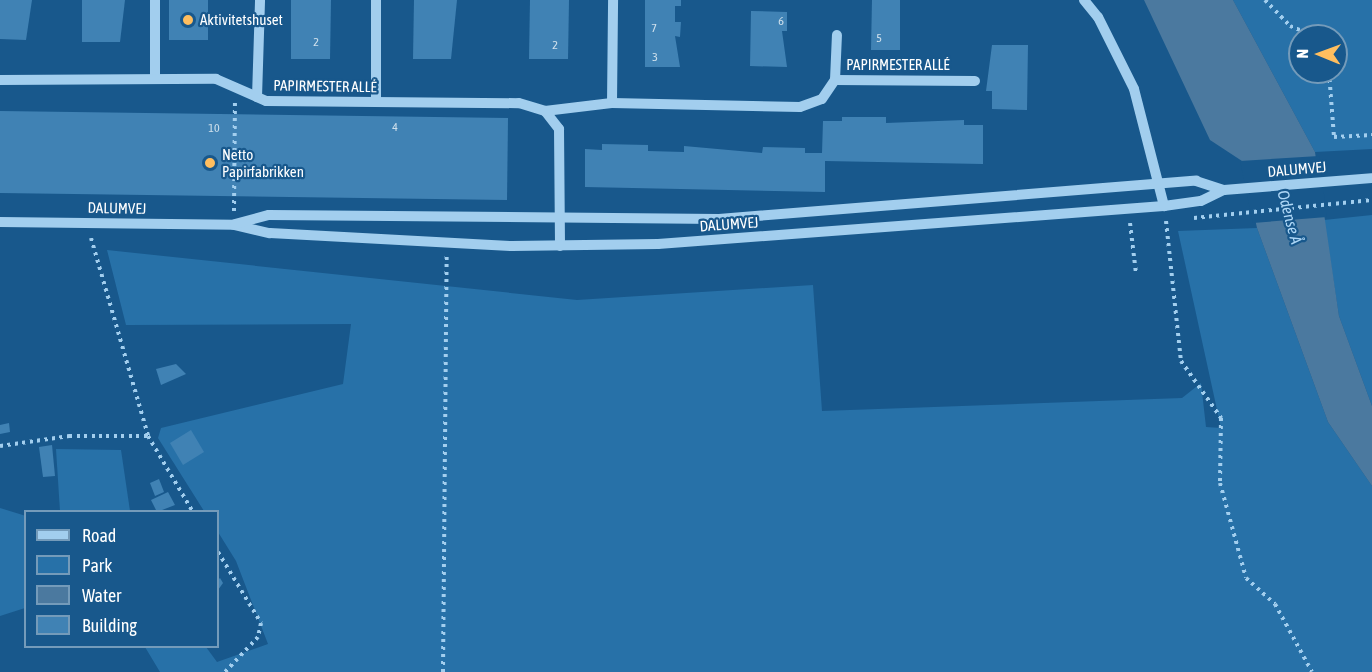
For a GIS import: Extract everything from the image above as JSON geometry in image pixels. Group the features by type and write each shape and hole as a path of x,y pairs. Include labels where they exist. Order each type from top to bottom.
{"street":[{"path":"155,0 155,78"},
{"path":"257,97 260,0"},
{"path":"376,0 376,102"},
{"path":"612,103 613,0"},
{"path":"1084,0 1098,17 1134,89 1164,206"},
{"path":"835,80 837,35"},
{"name":"PAPIRMESTER ALLÉ","path":"0,80 155,78 216,80 257,97 376,102 519,103 546,111 612,103 800,107 822,99 835,80 975,81"},
{"path":"546,111 559,129 560,246"},
{"name":"DALUMVEJ","path":"0,222 234,225 270,232 560,246 883,229 1164,206 1202,201 1224,190 1372,178"},
{"name":"DALUMVEJ","path":"234,225 269,215 561,222 857,211 1196,181 1224,190"}],"path":[{"path":"1265,0 1288,24"},
{"path":"1330,84 1334,137 1372,135"},
{"path":"234,225 235,89"},
{"path":"1248,211 1372,200"},
{"path":"1164,206 1181,360 1221,418 1220,483 1246,578 1275,604 1312,672"},
{"path":"1128,208 1136,273"},
{"path":"87,222 147,436 192,510"},
{"path":"443,672 447,242"},
{"path":"0,446 69,436 147,436"},
{"path":"219,554 261,623 258,637 225,672"}],"green space":[{"path":"1233,0 1372,0 1372,149 1315,152"},
{"path":"1372,215 1372,406 1339,316 1324,220"},
{"path":"1257,228 1328,422 1372,486 1372,672 160,672 146,648 207,648 217,662 268,644 236,561 219,534 219,510 203,510 158,438 161,428 343,384 351,324 126,325 107,250 577,300 813,285 822,411 1182,398 1201,383 1206,427 1221,428 1178,231"},
{"path":"56,449 121,450 130,510 60,510"},
{"path":"0,508 24,515 24,608 0,616"}],"water":[{"name":"Odense Å","path":"1144,0 1233,0 1315,152 1339,316 1372,406 1372,486 1328,422 1257,228 1242,161 1210,140"}],"pier":[{"path":"1319,156 1327,217 1253,223 1240,161"}],"building":[{"path":"0,0 32,0 26,40 0,39"},
{"path":"82,0 125,0 120,42 82,42"},
{"name":"Aktivitetshuset","path":"169,0 208,0 208,40 169,40"},
{"path":"291,0 331,0 330,59 291,59"},
{"path":"414,0 457,0 451,59 413,59"},
{"path":"530,0 569,0 568,59 529,59"},
{"path":"645,0 681,0 681,6 675,6 675,22 681,22 680,37 675,36 680,67 645,67"},
{"path":"872,0 900,0 900,50 871,50"},
{"path":"751,11 787,12 787,31 782,31 787,67 750,66"},
{"path":"992,45 1028,45 1027,110 992,109 992,91 986,91"},
{"path":"0,111 508,118 507,200 0,193"},
{"path":"842,117 886,117 886,123 964,120 964,125 983,125 983,164 825,161 825,192 585,187 585,149 602,150 602,144 648,145 648,151 684,152 684,146 762,153 763,147 805,148 805,153 822,153 823,121 842,121"},
{"path":"176,364 186,374 161,385 156,369"},
{"path":"9,423 10,432 0,434 0,425"},
{"path":"191,430 204,452 183,465 170,443"},
{"path":"52,445 55,476 43,477 39,447"},
{"path":"159,479 164,492 155,496 150,483"},
{"path":"168,492 175,505 156,510 151,500"},
{"path":"219,579 223,583 219,589"}],"place":[{"name":"Aktivitetshuset","path":"188,20"},
{"name":"Netto Papirfabrikken","path":"210,163"}]}
